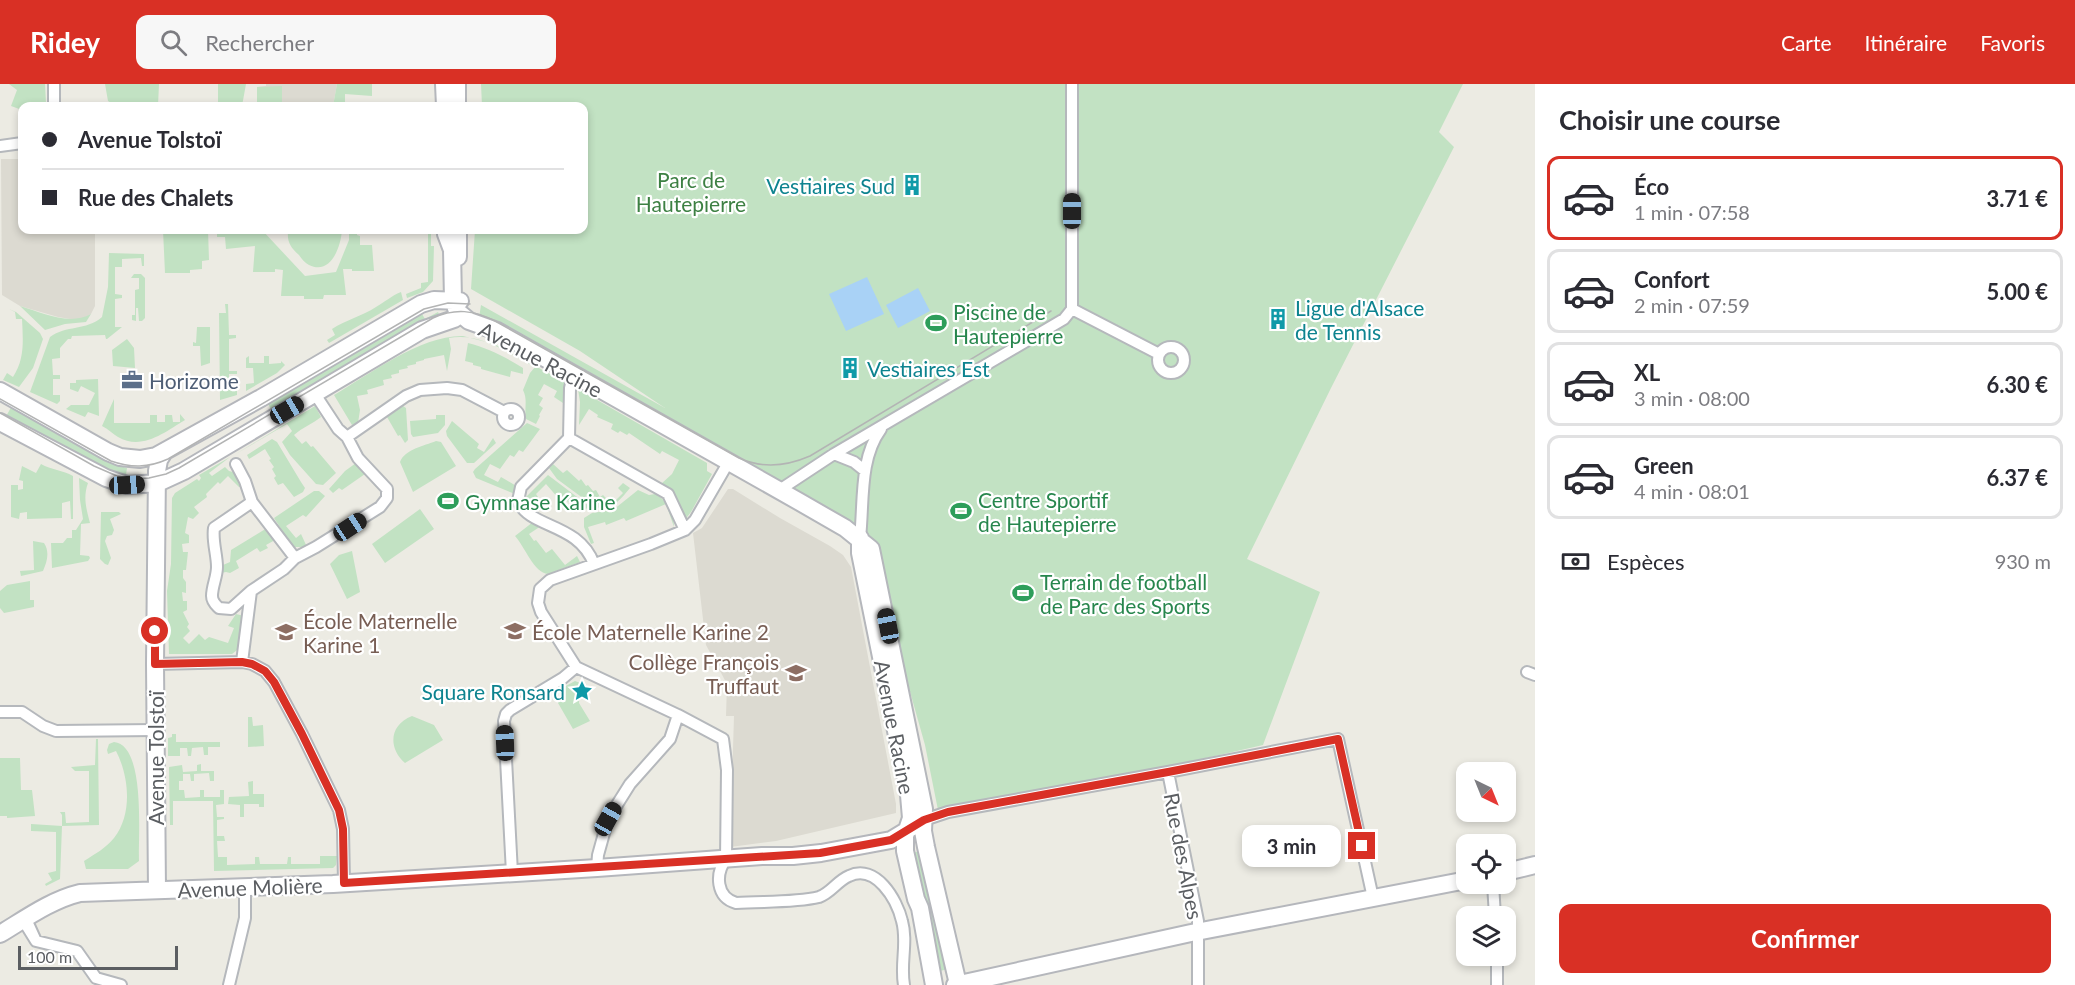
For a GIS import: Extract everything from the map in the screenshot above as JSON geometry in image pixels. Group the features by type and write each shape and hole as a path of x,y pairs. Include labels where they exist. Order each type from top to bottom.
{"street":[{"path":"54,84 54,102"},
{"path":"444,84 445,102"},
{"path":"457,84 457,102"},
{"path":"778,491 834,454 1064,319 1072,309 1072,84"},
{"path":"0,146 18,144"},
{"path":"428,301 439,294 449,234"},
{"path":"450,234 457,305"},
{"name":"Avenue Racine","path":"0,391 108,452 120,457 150,458 165,452 261,398 428,301 457,305 472,323 497,331 860,538 871,549 876,563 924,808 926,847 957,985"},
{"name":"Avenue Racine","path":"0,422 106,478 127,485 158,483 184,471 428,327 454,319 457,305"},
{"path":"1072,309 1159,354"},
{"path":"573,375 570,388 569,438 521,487 518,501 528,515 549,523 582,544 591,555 594,564"},
{"path":"347,437 406,396 420,390 447,388 462,390 504,412"},
{"path":"252,502 214,528 217,570 212,595 213,602 219,608 231,609 251,591 296,558 316,548 380,507 387,498 387,489 358,458 347,437 338,429 315,394"},
{"path":"860,538 864,470 870,447 884,425"},
{"path":"569,438 668,494 684,530"},
{"path":"158,483 158,464 165,452"},
{"path":"834,454 846,458 864,470"},
{"path":"140,459 152,469 158,483"},
{"path":"728,463 695,520 684,530 550,580 540,589 538,595 541,612 576,668 720,737 725,745 728,770 726,859 721,866 718,880 719,888 726,899 736,903 822,896 851,875 862,874 875,879 892,896 902,922 904,985"},
{"path":"236,464 252,502 296,558"},
{"name":"Avenue Tolstoï","path":"157,890 155,664 158,483"},
{"name":"Avenue Racine","path":"860,538 860,553 909,795 911,811 905,836 905,851 920,908 934,985"},
{"path":"242,662 251,591"},
{"path":"155,664 242,662 265,671 274,682 302,734 339,810 343,829 344,883"},
{"path":"512,873 504,721 506,714 576,668"},
{"path":"0,712 22,712 43,726 56,731 156,730"},
{"path":"597,868 598,855 608,819 630,784 670,739 678,715"},
{"name":"Rue des Alpes","path":"1198,985 1198,921 1168,772 1338,739 1373,898"},
{"path":"924,820 948,812 1168,772"},
{"name":"Avenue Molière","path":"0,934 54,902 74,894 344,883 762,856 793,856 891,840 924,820"},
{"path":"1516,870 1535,865"},
{"path":"957,985 1198,933 1456,882"},
{"path":"229,985 245,918 245,888"},
{"path":"24,920 36,941 77,951 96,978 121,985"},
{"path":"1497,966 1497,985"}],"shaded area":[{"path":"266,84 337,84 334,102 257,102 257,87 266,86"},
{"path":"1,159 18,159 18,234 95,234 95,306 91,314 76,320 20,306 2,295"},
{"name":"Collège François Truffaut","path":"728,489 733,489 830,546 843,555 851,567 896,813 776,841 730,847 734,716 726,716 727,684 706,645 693,533 702,528"}],"green space":[{"path":"9,84 45,84 46,102 18,102 18,109 11,106 17,90"},
{"path":"105,84 159,84 158,102 108,101"},
{"path":"218,84 246,84 243,102 218,102"},
{"path":"337,84 372,84 372,96 345,94 345,102 334,102"},
{"name":"Parc de Hautepierre","path":"481,84 1463,84 1439,132 1454,147 1247,559 1320,592 1263,745 1167,767 938,810 925,745 866,535 749,468 750,464 741,458 738,462 479,318 481,305 665,408 580,351 471,289 475,234 588,234 588,102 482,102"},
{"path":"282,86 282,102 257,102 257,87"},
{"path":"163,234 208,234 209,260 202,261 202,269 190,270 190,273 165,273"},
{"path":"217,234 266,234 305,276 336,272 349,240 349,234 357,234 360,236 360,245 372,245 374,271 343,269 346,295 324,295 323,299 281,296 283,270 253,272 255,246 226,249 225,237 217,237"},
{"path":"288,234 341,234 340,244 333,258 329,263 317,267 306,263 289,241"},
{"path":"428,234 431,234 431,246 434,246 433,281 423,292 407,298 406,294 421,288 421,283 428,282"},
{"path":"109,253 144,254 144,266 142,266 141,258 122,259 122,267 115,267 115,294 122,295 122,298 115,299 115,327 122,327 107,339 105,335 72,336 60,348 60,358 52,359 53,375 60,375 60,379 53,379 53,395 60,395 60,401 57,404 30,392 50,337 56,333 89,324 102,317 108,287"},
{"path":"134,274 141,274 145,278 145,318 142,321 139,321 138,308 136,308 136,321 132,320 132,315 135,315 135,290 139,289 139,278 131,278"},
{"path":"401,292 403,300 329,343 327,340 335,335 332,329"},
{"path":"225,304 228,304 229,335 236,335 236,338 229,339 229,371 237,371 237,374 229,374 229,390 237,390 237,395 220,400 219,313 226,313"},
{"path":"20,306 65,319 91,314 86,322 65,324 45,330"},
{"path":"9,309 16,312 40,333 43,339 33,368 19,387 3,380 7,373 13,377 20,363 22,349 22,319 16,319 15,312"},
{"path":"419,309 425,319 438,312 441,319 274,414 265,399"},
{"path":"197,327 210,327 210,363 201,366 200,346 193,346 193,342 196,343"},
{"path":"447,337 470,338 449,338 451,349 447,371 444,355 424,359 399,370 399,373 391,375 392,378 383,380 384,385 367,390 368,394 357,396 360,410 358,423 352,425 334,395 413,349"},
{"path":"127,339 134,348 135,368 113,366 112,350"},
{"path":"485,342 494,344 565,382 566,405 554,397 557,391 544,384 538,395 543,398 539,405 543,408 536,424 526,419 523,390 535,367"},
{"path":"468,343 510,360 523,368 523,374 511,371 510,377 481,369 465,361"},
{"path":"249,356 249,363 264,363 264,356 269,356 269,364 281,363 281,361 285,365 277,373 246,391 246,384 254,383 253,368 246,368 246,358"},
{"path":"98,379 99,416 88,412 85,417 66,409 71,405 89,405 95,393 81,386 78,392 70,389 70,383 76,383 76,380"},
{"path":"578,389 707,463 707,471 712,474 684,521 661,484 672,474 679,460 662,451 660,454 629,433 627,435 620,431 618,433 611,429 613,424 597,417 598,415 589,409 579,425"},
{"path":"114,399 114,423 150,423 150,415 157,415 157,422 165,422 165,415 172,415 173,422 180,422 180,414 185,420 153,438 136,442 127,441 102,426"},
{"path":"14,402 94,447 94,454 127,468 126,475 111,471 4,420"},
{"path":"315,406 321,417 294,435 302,444 306,441 311,447 313,446 336,473 323,485 316,484 290,455 282,442 292,431 287,424 234,455"},
{"path":"403,406 406,408 408,440 405,443 387,417"},
{"path":"436,415 445,415 445,425 438,433 413,437 410,421 436,419"},
{"path":"452,421 479,444 477,448 484,452 493,438 496,443 474,463 467,463 447,436 446,431"},
{"path":"527,423 540,429 523,452 519,450 514,457 510,455 500,469 490,464 484,475 498,482 501,477 518,487 515,494 476,478 473,472 475,469"},
{"path":"272,439 277,442 305,488 303,492 294,497 283,483 278,485 272,469 274,467 265,449 249,459 247,455"},
{"path":"436,441 441,442 456,466 413,492 400,462 410,451"},
{"path":"230,457 209,473 212,476 225,467 237,473 244,487 239,487 228,476 220,484 218,482 206,494 207,497 194,507 199,513 193,519 188,517 185,533 189,535 189,543 182,544 183,552 188,552 186,570 183,570 186,593 182,592 183,601 187,601 187,610 183,612 190,631 183,638 189,644 199,634 205,640 209,637 228,643 234,628 228,626 236,614 244,616 241,647 232,654 169,654 167,591 171,564 172,498 175,493 197,479 199,481 201,478 199,475"},
{"path":"356,463 380,486 376,487 365,474 342,490 339,488 333,493 329,489 345,471"},
{"path":"41,464 73,476 73,519 71,519 70,501 62,503 62,518 27,519 27,512 20,513 19,519 11,517 11,485 18,485 18,490 23,489 23,481 19,480 22,466 36,473"},
{"path":"553,464 563,473 567,470 579,481 581,479 586,486 588,485 593,491 596,490 600,497 603,495 612,504 623,493 618,488 623,483 630,488 611,506 595,507 557,479 549,468"},
{"path":"548,475 589,506 583,512 561,497 559,499 546,484 528,507 526,497"},
{"path":"79,478 88,483 85,498 90,523 81,524 80,555 90,558 88,561 52,568 51,543 63,543 67,538 72,538 72,530 76,530 83,519"},
{"path":"638,490 649,495 655,494 666,503 671,512 674,527 666,504 626,521 624,518 606,525 605,522 588,527 594,543 591,544 584,527 584,518 592,513 613,510"},
{"path":"314,491 319,491 325,496 306,517 303,515 286,526 296,538 301,534 307,547 293,547 274,518"},
{"path":"420,509 434,529 385,563 372,544"},
{"path":"101,512 121,514 110,519 114,530 105,541 111,558 108,565 100,559"},
{"path":"533,522 541,526 529,534 546,553 552,549 565,565 577,556 580,562 548,574 538,569 515,536"},
{"path":"267,528 275,540 266,545 268,548 260,552 257,548 236,561 239,568 230,573 221,573 223,565 230,562 231,550"},
{"path":"33,541 44,543 46,546 46,564 43,571 21,576 20,571 34,570"},
{"path":"352,551 360,592 347,599 330,564 339,555"},
{"path":"30,581 30,600 34,600 34,607 4,613 0,608 0,591 7,585"},
{"path":"575,681 580,683 579,703 590,721 573,729 558,703 562,688"},
{"path":"412,716 434,725 443,740 405,763 396,751 394,737 399,725"},
{"path":"248,717 252,717 253,726 263,725 264,746 248,747"},
{"path":"172,734 176,734 176,742 220,742 220,747 208,747 208,755 204,755 203,747 192,748 191,756 188,756 187,748 180,748 180,756 168,756 168,738 172,737"},
{"path":"96,739 98,739 99,825 62,826 60,812 65,812 66,823 89,822 89,771 75,771 71,767 95,765"},
{"path":"114,742 124,747 131,758 136,774 139,861 128,869 86,869 84,861 111,842 124,818 127,795 124,772 116,751 108,754 107,750 109,744"},
{"path":"0,758 20,758 21,790 32,790 35,816 7,818 7,816 0,816"},
{"path":"201,764 201,771 214,771 214,781 210,781 209,773 194,774 194,781 191,781 190,774 183,774 183,781 179,781 179,790 184,790 185,798 200,797 200,790 204,790 204,797 220,797 220,790 224,790 224,804 216,805 217,817 224,817 224,819 217,820 217,836 224,836 225,841 217,841 218,857 227,857 227,865 255,864 255,857 259,857 260,864 287,864 288,857 291,857 291,864 320,864 320,856 337,856 336,865 333,868 214,871 213,801 173,801 173,825 170,825 169,767 182,765 183,772 197,771 197,765"},
{"path":"253,781 253,794 264,794 264,807 259,807 259,804 244,804 244,817 240,817 240,805 228,804 229,797 249,796 248,782"},
{"path":"31,824 62,826 60,879 46,886 45,884 52,880 48,873 56,871 56,832 31,831"},
{"path":"920,851 948,969 940,971 927,906 921,898 912,853"}],"water":[{"path":"867,277 884,314 846,331 829,294"},
{"path":"918,288 930,311 898,328 886,305"}],"tram line":[{"path":"0,399 111,461 133,466 153,464 168,459 424,309 448,303 470,304"},
{"path":"0,413 94,466 117,476 135,479 149,478 179,468 433,318 449,313 464,312 480,314 495,321 739,458 757,464 775,465 810,456 1051,311"}],"place":[{"name":"Vestiaires Sud","path":"912,185"},
{"name":"Ligue d'Alsace de Tennis","path":"1278,319"},
{"name":"Piscine de Hautepierre","path":"936,323"},
{"name":"Vestiaires Est","path":"850,368"},
{"name":"Horizome","path":"132,380"},
{"name":"Gymnase Karine","path":"448,501"},
{"name":"Centre Sportif de Hautepierre","path":"961,511"},
{"name":"Terrain de football de Parc des Sports","path":"1023,593"},
{"name":"École Maternelle Karine 2","path":"515,631"},
{"name":"École Maternelle Karine 1","path":"286,632"},
{"name":"Collège François Truffaut","path":"796,673"},
{"name":"Square Ronsard","path":"582,691"}],"route":[{"path":"155,631 155,664 242,662 265,671 274,682 339,810 343,829 344,883 820,853 891,840 901,836 908,828 938,814 1338,739 1362,846"}]}
